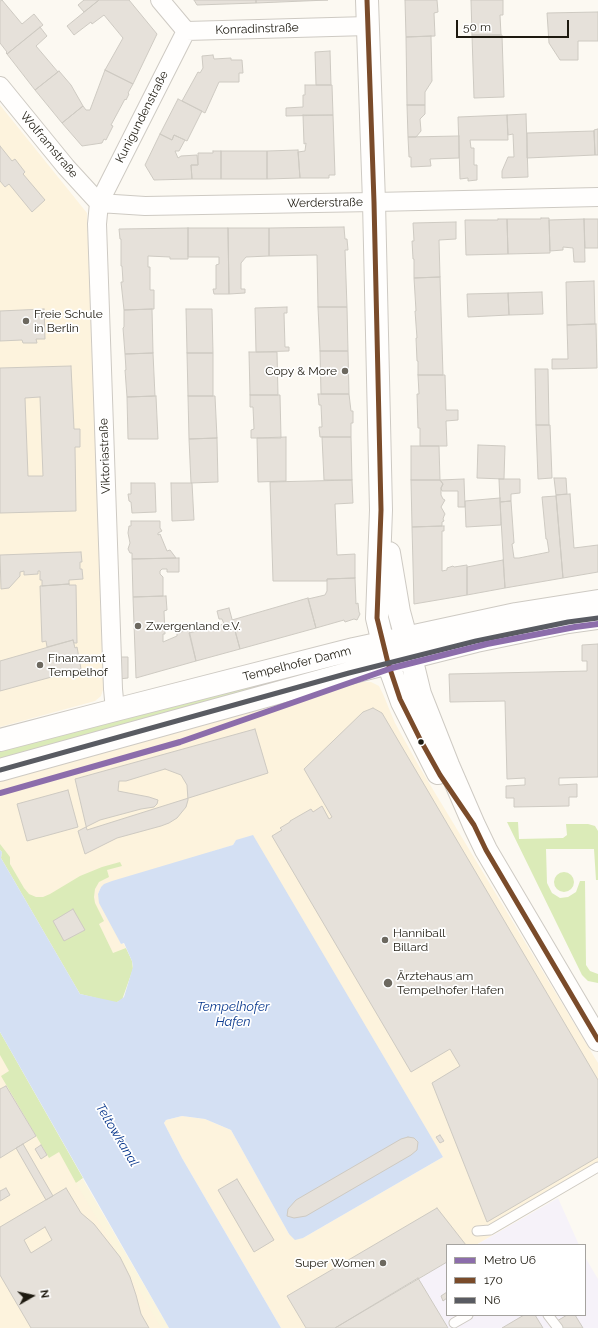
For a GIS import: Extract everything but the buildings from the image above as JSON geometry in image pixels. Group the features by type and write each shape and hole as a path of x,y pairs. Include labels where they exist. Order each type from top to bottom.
{"main road":[{"path":"367,0 374,202 381,510 377,618 385,653 400,699 440,775 474,825"},
{"path":"381,510 399,612 420,694 448,765 486,850 598,1040"},
{"name":"Tempelhofer Damm","path":"409,648 516,614 598,601"},
{"name":"Tempelhofer Damm","path":"0,740 115,710 409,648 508,634 568,622 598,618"},
{"name":"Tempelhofer Damm","path":"0,770 385,653"}],"street":[{"path":"160,0 186,31"},
{"name":"Konradinstraße","path":"186,31 368,26"},
{"name":"Kunigundenstraße","path":"99,203 186,31"},
{"name":"Wolframstraße","path":"0,86 66,167 99,203"},
{"name":"Werderstraße","path":"99,203 145,206 598,197"},
{"name":"Viktoriastraße","path":"99,203 97,232 112,682 115,710"}],"lane":[{"path":"477,1231 490,1230 598,1167"},
{"path":"454,1323 466,1316"},
{"path":"549,1316 558,1328"}],"shaded area":[{"path":"0,105 87,213 104,687 101,696 95,701 0,727"},
{"path":"362,682 371,682 379,686 395,723 420,768 598,1063 598,1173 478,1244 446,1244 446,1246 335,1328 281,1328 182,1158 164,1123 166,1120 182,1116 205,1119 231,1130 289,1234 303,1238 443,1157 236,840 233,845 101,887 98,894 121,944 123,943 126,948 80,994 1,858 0,780"},
{"path":"0,1043 168,1328 0,1328"},
{"path":"558,1198 579,1244 478,1244"},
{"path":"586,1259 598,1279 598,1328 335,1328 446,1263 446,1316 586,1316"}],"green space":[{"path":"349,657 350,662 280,680 261,687 0,759 0,748"},
{"path":"507,822 518,822 519,839 563,838 567,835 566,824 588,824 595,826 598,831 598,880 596,880 594,849 546,849 547,883 552,893 560,898 568,897 576,892 580,881 585,881 586,965 590,971 598,974 598,983 588,981 582,975"},
{"path":"0,844 10,857 10,864 24,888 29,894 36,897 43,897 80,876 102,867 120,862 122,866 107,870 109,877 99,882 95,889 94,897 95,903 104,921 99,924 113,953 126,948 132,961 133,969 122,1000 112,1002 80,994 1,858 2,852 0,850"},
{"path":"564,872 571,875 574,882 571,889 564,892 557,889 554,882 557,875"},
{"path":"0,1032 83,1178 76,1183 59,1152 49,1158 1,1076 9,1071 0,1055"}],"sand":[{"path":"83,1179 169,1328 161,1328 76,1183"}],"water":[{"name":"Tempelhofer Hafen","path":"253,835 443,1157 303,1238 295,1240 289,1234 231,1130 205,1119 182,1116 166,1120 164,1123 182,1158 281,1328 169,1328 0,1032 0,850 2,852 1,858 80,994 117,1002 124,997 133,967 124,943 121,944 99,903 98,894 101,887 112,881 233,845 236,840"}],"metro line":[{"name":"U6","path":"0,793 180,742 392,668 487,644 598,624"}],"transit line":[{"name":"170","path":"367,0 374,202 381,510 377,618 388,663 400,699 421,741 440,775 474,825 486,850 598,1040"},
{"name":"N6","path":"0,770 349,673 476,641 568,622 598,618"}],"place":[{"name":"Freie Schule in Berlin","path":"26,321"},
{"name":"Copy & More","path":"345,371"},
{"name":"Zwergenland e.V.","path":"138,626"},
{"name":"Finanzamt Tempelhof","path":"40,665"},
{"name":"Hanniball Billard","path":"385,940"},
{"name":"Ärztehaus am Tempelhofer Hafen","path":"388,983"},
{"name":"Super Women","path":"383,1263"}],"water label":[{"name":"Teltowkanal","path":"117,1135"}]}
